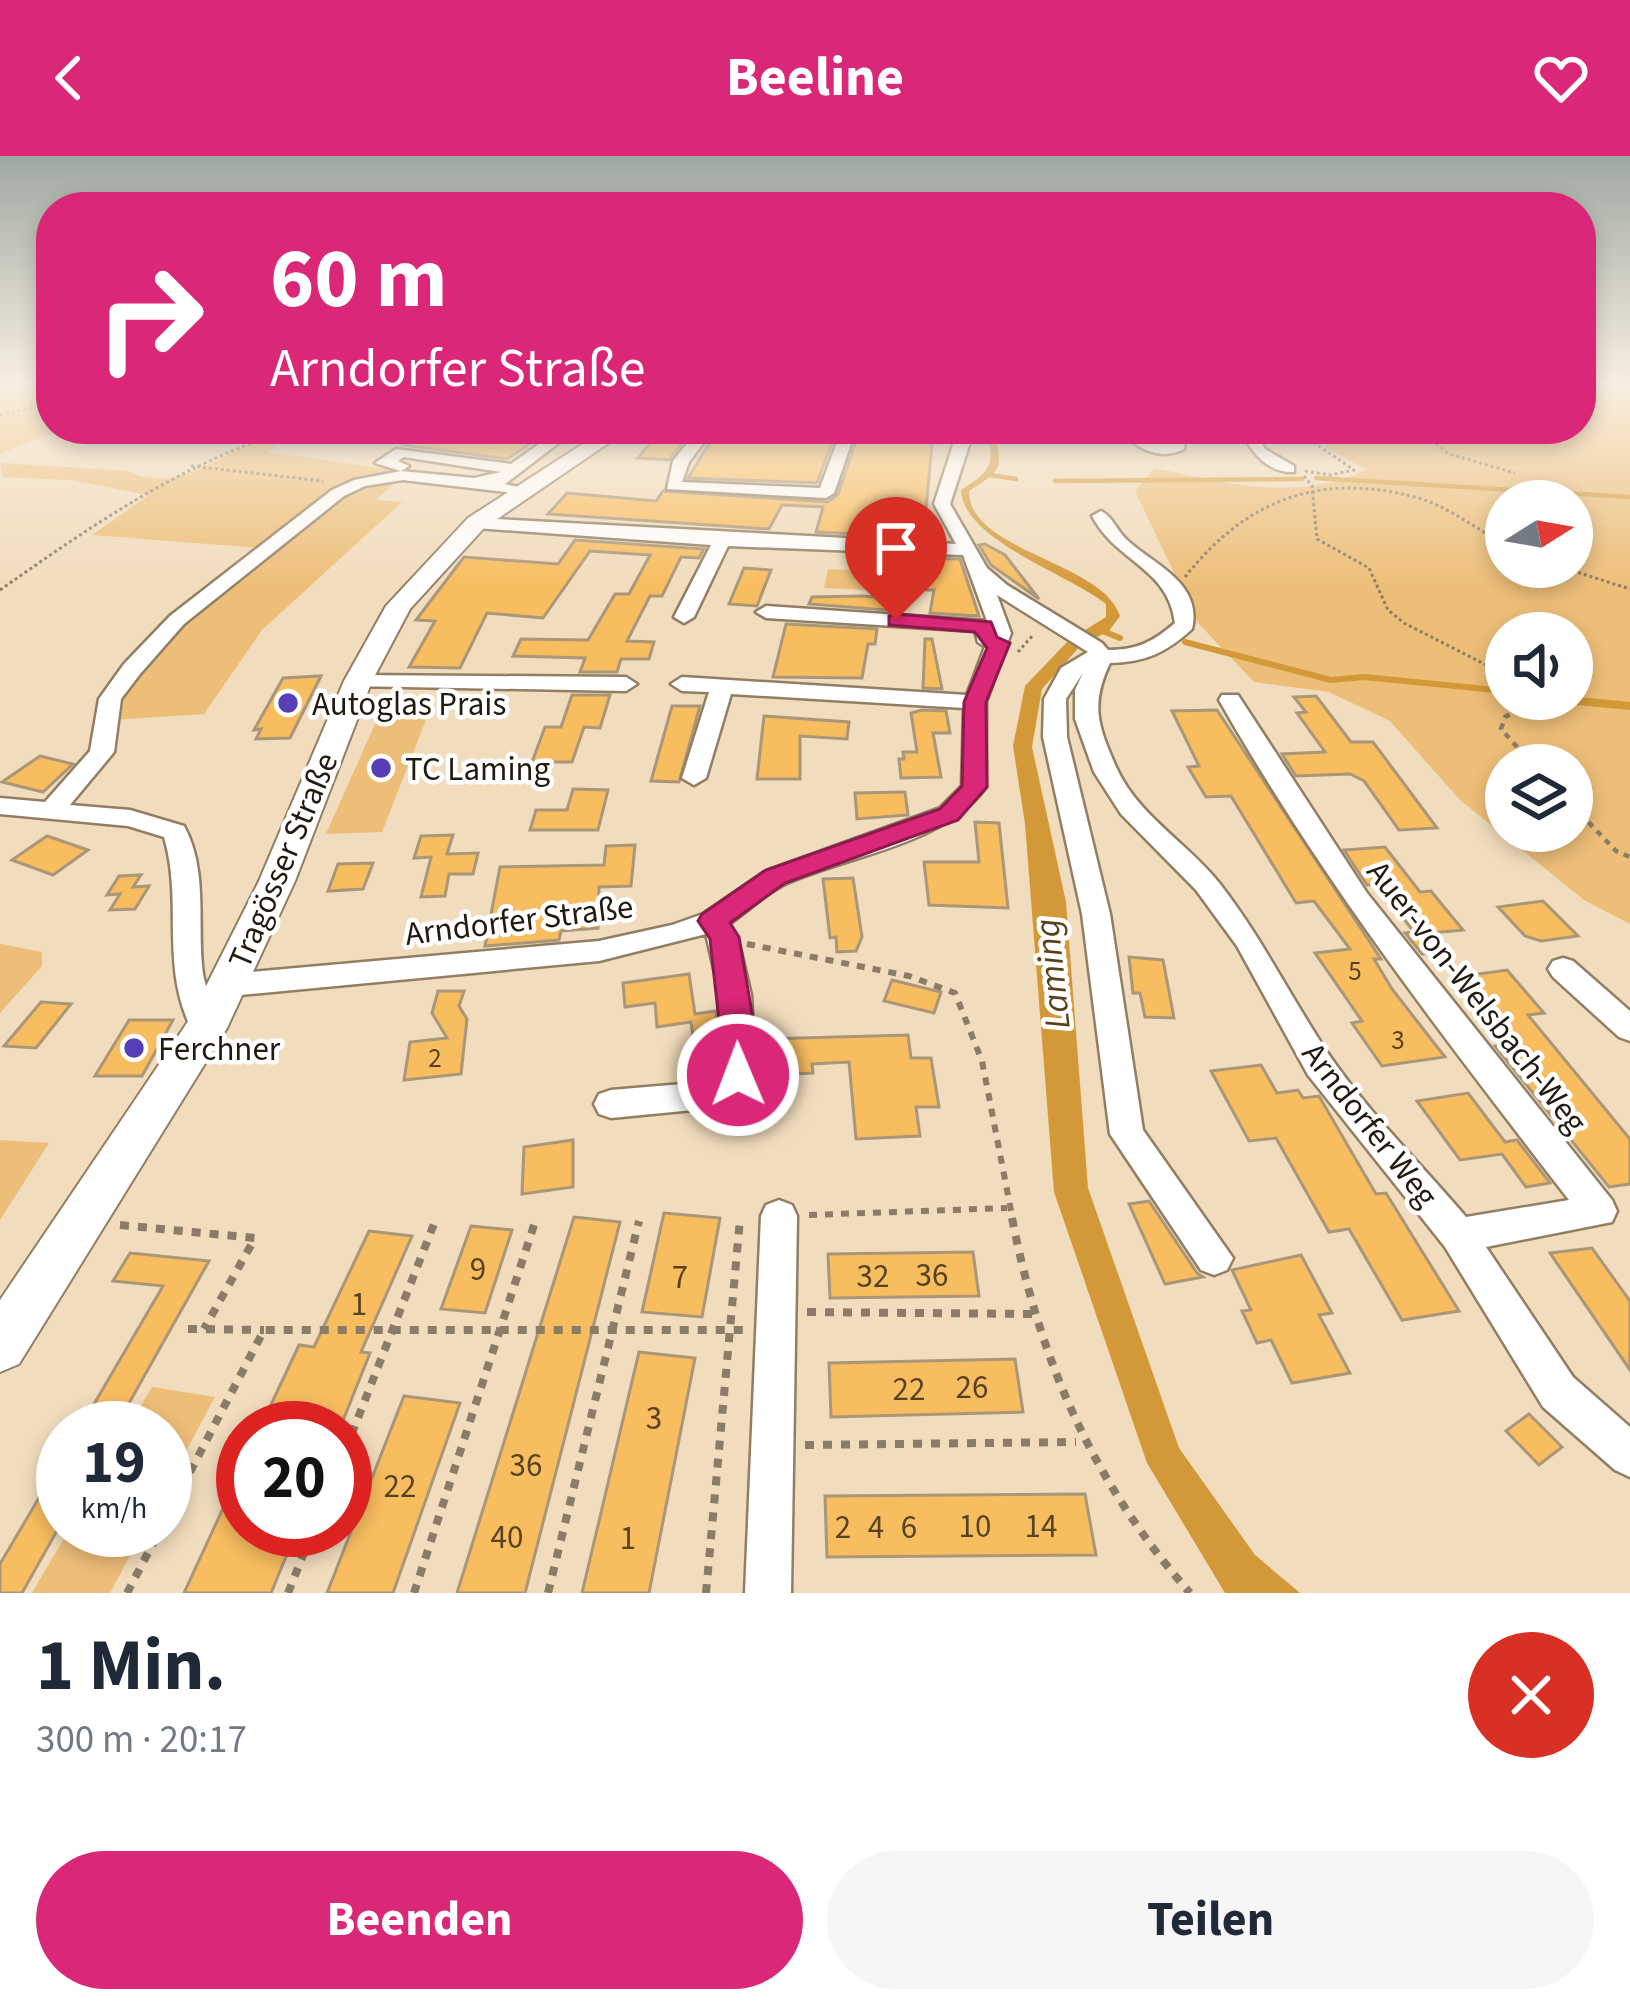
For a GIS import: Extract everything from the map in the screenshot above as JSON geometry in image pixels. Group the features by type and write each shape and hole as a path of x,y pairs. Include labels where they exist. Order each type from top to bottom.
{"main road":[{"name":"Tragösser Straße","path":"0,1346 84,1223 206,1028 229,985 358,681 399,606 515,480 570,453"}],"street":[{"path":"399,453 383,463 497,482 515,480 544,453"},
{"path":"405,453 515,480"},
{"path":"687,453 673,486 826,493 840,453"},
{"path":"766,612 984,626 988,642 1000,643 995,608 942,504 958,453"},
{"path":"1261,453 1288,469"},
{"path":"54,808 102,752 110,699 177,620 353,484 395,474 515,480"},
{"path":"476,523 971,555 1000,589 1083,641 1137,656 1162,645 1185,626 1183,596 1174,581 1108,536 1101,516"},
{"path":"684,617 722,540"},
{"path":"1083,641 1083,662 1060,685 1055,737 1096,914 1127,1134 1214,1258"},
{"name":"Arndorfer Weg","path":"1083,641 1086,719 1106,772 1130,809 1206,884 1248,941 1319,1066 1458,1235 1558,1392 1630,1455"},
{"name":"Arndorfer Straße","path":"229,985 599,951 718,929 776,877 827,854 928,824 962,804 974,787 975,702 1000,643"},
{"path":"358,681 626,684"},
{"path":"682,684 975,702"},
{"path":"694,778 722,686"},
{"name":"Auer-von-Welsbach-Weg","path":"1230,700 1279,789 1361,907 1615,1212"},
{"path":"0,806 130,818 175,832 184,860 187,972 206,1028"},
{"path":"611,1105 714,1095 738,1075 742,1048 718,929"},
{"path":"1563,969 1630,1029"},
{"name":"Auer-von-Welsbach-Weg","path":"1458,1235 1615,1212"},
{"path":"760,1217 776,1323 767,1593"}],"path":[{"path":"0,590 127,501 218,453"},
{"path":"1288,469 1330,475 1354,470 1329,453"},
{"path":"1447,453 1515,473"},
{"path":"191,466 353,484"},
{"path":"1288,469 1310,478 1318,539 1369,568 1388,610 1485,663"},
{"path":"1174,581 1252,514 1312,487 1417,497 1485,534"},
{"path":"1593,577 1630,589"},
{"path":"988,670 1023,648 1036,632 1083,641"},
{"path":"1593,827 1616,851 1630,857"},
{"path":"718,929 909,976 955,993 992,1107 1032,1314 1078,1442 1125,1516 1190,1593"},
{"path":"706,1593 732,1329 760,1217 1010,1208"},
{"path":"414,1593 536,1219"},
{"path":"548,1593 639,1222"},
{"path":"84,1223 255,1238 203,1329"},
{"path":"365,1401 434,1224"},
{"path":"188,1329 732,1329 776,1323 1032,1314"},
{"path":"192,1468 264,1330"},
{"path":"770,1445 1078,1442"},
{"path":"127,1593 146,1557"},
{"path":"288,1593 302,1557"}],"shaded area":[{"path":"231,453 275,453 406,472 376,500 402,502 262,630 204,714 97,721 97,709 258,548 92,535 149,495 70,480 3,477 0,463 129,471 164,478"},
{"path":"1336,453 1630,453 1630,924 1584,900 1524,852 1593,852 1593,744 1485,744 1485,820 1460,800 1390,721 1329,692 1254,682 1198,623 1135,491 1155,468 1261,487 1340,480 1366,470"},
{"path":"828,569 916,573 915,592 824,588"},
{"name":"TC Laming","path":"433,702 382,832 326,834 384,704"},
{"path":"0,944 42,952 42,966 0,1013"},
{"path":"0,1140 49,1143 0,1220"},
{"path":"152,1387 215,1397 192,1440 192,1401 144,1401"},
{"path":"53,1557 129,1557 110,1593 32,1593"}],"water":[{"name":"Laming","path":"991,453 999,453 994,472 969,491 975,512 1012,543 1089,582 1108,597 1120,616 1109,631 1081,645 1042,689 1032,747 1066,902 1088,1188 1179,1448 1255,1555 1300,1593 1225,1593 1147,1463 1054,1192 1025,824 1013,746 1025,686 1069,640 1106,617 1106,604 979,525 966,508 961,490 985,472"}],"building":[{"path":"463,453 516,453 507,459"},
{"path":"642,453 674,453 669,460 638,458"},
{"path":"703,453 828,453 817,483 688,478"},
{"path":"852,453 931,453 925,520 936,520 933,538 816,532 823,507 782,505 769,529 548,514 567,493 656,501 663,491 828,502 838,494"},
{"path":"575,540 704,549 699,558 681,557 662,596 650,596 627,641 654,642 649,659 621,659 617,672 580,672 585,658 513,656 521,639 588,640 615,594 629,594 650,555 590,551 543,618 487,613 460,668 409,667 435,621 416,620 464,557 558,564"},
{"path":"979,545 1005,555 1039,599 991,565"},
{"path":"922,558 960,559 979,616 930,613 934,590 927,590"},
{"path":"744,568 771,570 757,606 729,604"},
{"path":"812,597 889,598 886,610 809,604"},
{"path":"786,624 877,629 875,644 868,644 862,678 773,677"},
{"path":"925,639 932,639 942,689 923,688"},
{"name":"Autoglas Prais","path":"321,676 290,738 256,739 261,729 254,730 283,678"},
{"path":"572,695 610,695 600,728 584,727 572,762 532,762 545,727 561,727"},
{"path":"1316,696 1351,742 1373,742 1437,828 1399,830 1364,781 1350,774 1296,776 1282,754 1325,752 1297,713 1306,712 1294,697"},
{"path":"672,706 700,706 679,782 651,781"},
{"path":"1217,710 1381,959 1374,959 1392,989 1445,1057 1382,1066 1352,1023 1362,1021 1315,953 1350,949 1314,901 1296,903 1231,796 1206,797 1188,767 1199,766 1172,711"},
{"path":"946,711 950,733 933,733 941,777 901,778 903,752 917,752 911,713"},
{"path":"764,716 849,722 847,739 800,736 800,779 757,779"},
{"path":"40,756 73,764 43,792 2,782"},
{"path":"573,789 608,790 598,830 530,830 536,810 567,810"},
{"path":"905,792 908,815 857,819 855,793"},
{"path":"975,822 999,823 1008,908 929,905 924,862 979,862"},
{"path":"453,835 447,854 478,853 473,874 449,874 445,896 421,897 431,857 414,858 421,836"},
{"path":"47,836 88,850 53,875 12,860"},
{"path":"635,845 631,886 599,887 598,928 561,931 559,940 485,946 500,867 604,865 606,846"},
{"path":"1385,847 1420,892 1431,891 1463,930 1431,933 1447,952 1422,954 1405,933 1414,932 1377,884 1367,885 1344,850"},
{"path":"373,863 363,889 328,891 338,864"},
{"path":"141,875 133,887 149,886 135,909 110,910 120,894 107,895 119,876"},
{"path":"853,878 862,937 856,951 837,952 836,937 830,938 823,879"},
{"path":"1543,901 1578,936 1541,941 1525,936 1498,907"},
{"path":"1129,957 1163,960 1174,1018 1145,1017 1140,993 1133,993"},
{"path":"1507,970 1544,1013 1528,1015 1630,1139 1630,1184 1609,1187 1495,1046 1518,1042 1464,976"},
{"path":"689,974 695,1014 716,1011 717,1061 697,1064 691,1022 657,1027 655,1003 625,1007 623,983"},
{"path":"892,980 941,992 934,1013 884,1001"},
{"path":"438,991 464,991 459,1006 467,1019 461,1074 404,1080 410,1042 447,1038 432,1013"},
{"path":"41,1002 71,1004 36,1048 4,1046"},
{"name":"Ferchner","path":"129,1020 173,1020 142,1076 95,1076"},
{"path":"908,1035 911,1058 931,1058 939,1107 916,1107 920,1136 856,1139 849,1062 812,1064 813,1073 767,1075 766,1039"},
{"path":"1261,1065 1277,1093 1298,1090 1303,1098 1319,1096 1376,1194 1386,1193 1459,1311 1402,1320 1349,1229 1329,1232 1276,1138 1249,1141 1211,1071"},
{"path":"1468,1093 1505,1142 1517,1140 1550,1183 1526,1187 1502,1154 1460,1160 1417,1101"},
{"path":"573,1140 573,1187 522,1194 524,1147"},
{"path":"1149,1201 1203,1277 1165,1284 1129,1204"},
{"path":"664,1213 720,1218 702,1317 642,1312"},
{"path":"574,1217 620,1222 525,1593 457,1593"},
{"path":"471,1226 512,1230 485,1313 441,1309"},
{"path":"369,1231 412,1236 361,1352 370,1353 351,1401 273,1401 299,1345 314,1347"},
{"path":"1592,1248 1630,1301 1630,1370 1550,1253"},
{"path":"973,1252 979,1296 830,1298 828,1254"},
{"path":"130,1253 209,1261 130,1401 96,1401 163,1286 113,1281"},
{"path":"1301,1255 1332,1313 1319,1315 1350,1373 1292,1383 1271,1340 1257,1343 1242,1311 1251,1310 1232,1270"},
{"path":"639,1352 695,1358 649,1593 582,1593"},
{"path":"1015,1359 1023,1412 831,1417 829,1363"},
{"path":"404,1396 460,1403 393,1593 327,1593 341,1557 372,1557 372,1478"},
{"path":"1529,1414 1562,1447 1539,1465 1506,1431"},
{"path":"1085,1494 1096,1555 827,1557 825,1496"},
{"path":"36,1503 36,1557 42,1557 22,1593 0,1593 0,1564"},
{"path":"216,1524 216,1557 286,1557 271,1593 184,1593"}],"waterway":[{"path":"990,475 1016,479"},
{"path":"1316,478 1630,497"},
{"path":"1055,481 1302,479"},
{"path":"1100,630 1120,638"},
{"path":"1185,642 1331,680 1364,677 1485,689"},
{"path":"1594,703 1567,700 1630,706"}],"place":[{"name":"Autoglas Prais","path":"288,703"},
{"name":"TC Laming","path":"381,768"},
{"name":"Ferchner","path":"134,1048"}],"route":[{"path":"738,1075 742,1048 724,937 712,921 776,877 827,854 949,814 974,787 975,702 1000,643 988,642 984,626 896,620"}]}
